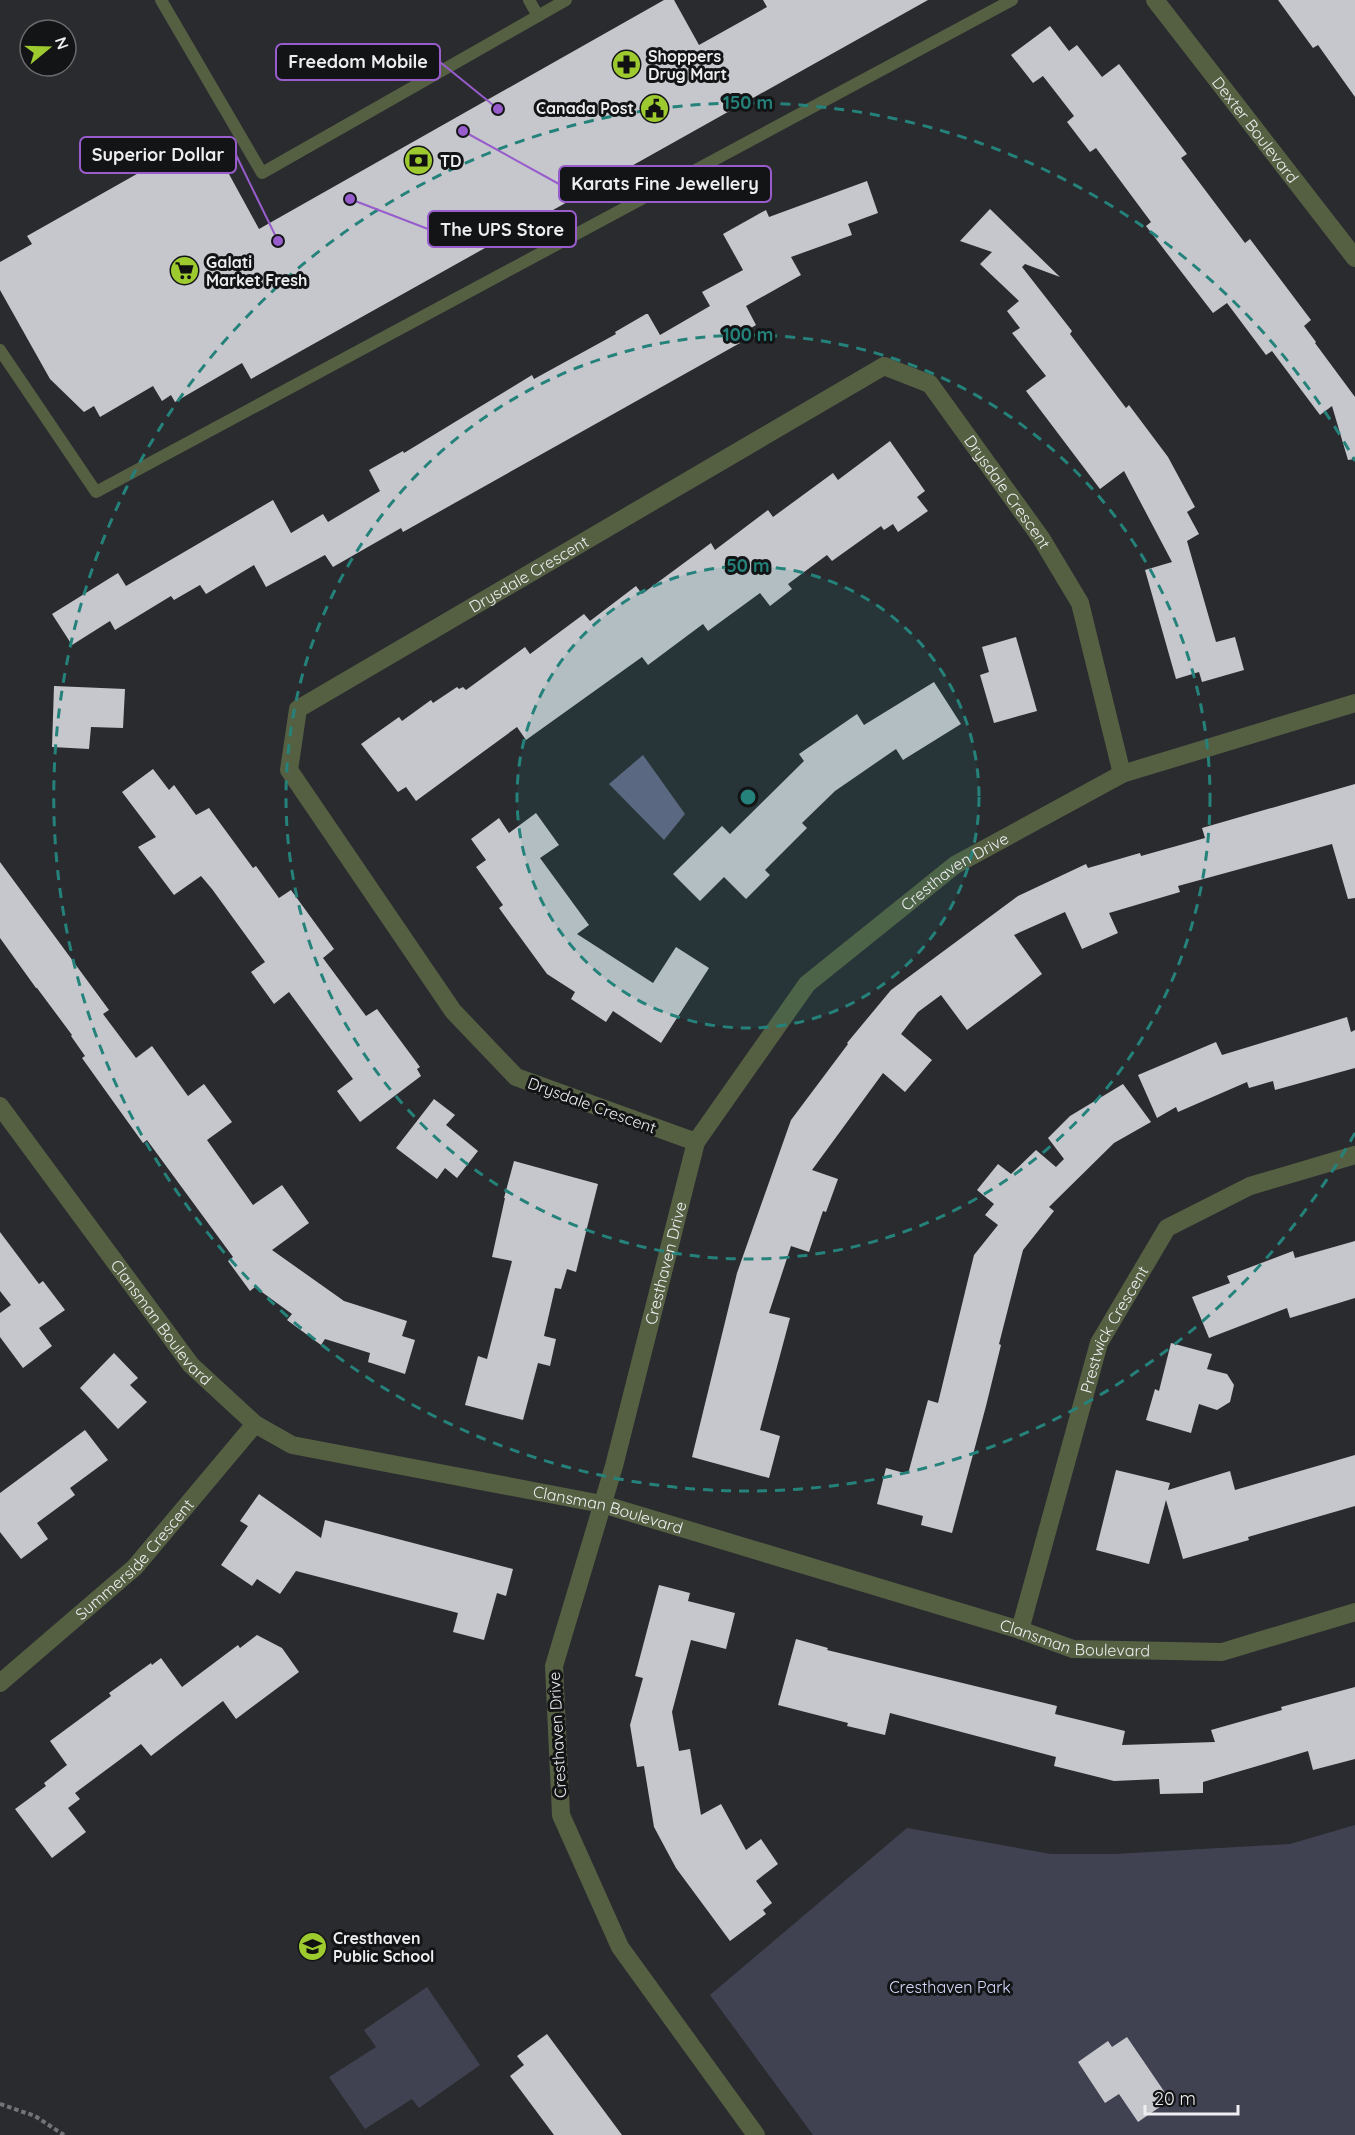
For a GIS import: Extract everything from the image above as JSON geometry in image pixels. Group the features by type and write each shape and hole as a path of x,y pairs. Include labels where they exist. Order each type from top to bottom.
{"street":[{"name":"Dexter Boulevard","path":"1155,0 1355,258"},
{"name":"Drysdale Crescent","path":"696,1142 516,1077 453,1011 289,770 298,710 884,366 930,384 1041,538 1080,603 1122,774"},
{"name":"Cresthaven Drive","path":"756,2135 620,1947 561,1815 554,1666 617,1455 696,1142 807,984 955,865 1122,774 1355,703"},
{"name":"Clansman Boulevard","path":"0,1106 191,1365 255,1424 292,1445 602,1504 1020,1630 1073,1649 1222,1652 1355,1612"},
{"name":"Prestwick Crescent","path":"1020,1630 1099,1343 1167,1228 1250,1186 1355,1155"},
{"name":"Summerside Crescent","path":"0,1683 135,1567 255,1424"}],"lane":[{"path":"161,0 261,173 566,0"},
{"path":"529,0 538,16"},
{"path":"0,350 96,492 1012,0"}],"path":[{"path":"0,2104 35,2116 64,2135"}],"green space":[{"name":"Cresthaven Park","path":"1355,1825 1355,2135 813,2135 710,1995 907,1828 1051,1854 1115,1854 1290,1844"},
{"path":"427,1987 480,2065 419,2108 412,2099 365,2129 329,2077 376,2047 364,2030"}],"water":[{"path":"643,755 685,814 664,840 609,784"}],"building":[{"path":"664,0 674,0 699,45 767,7 763,0 928,0 251,379 242,363 175,402 171,395 162,401 153,386 100,417 94,406 84,412 50,379 0,290 0,262 32,244 27,236 197,140 202,148 212,143 259,229"},
{"path":"1278,0 1355,0 1355,97 1318,45 1313,48"},
{"path":"1050,26 1069,51 1077,45 1102,77 1119,64 1187,154 1181,158 1245,243 1250,239 1311,320 1304,326 1355,397 1355,459 1348,460 1332,406 1320,415 1272,351 1266,355 1227,303 1213,313 1146,226 1151,222 1096,148 1090,152 1067,122 1074,116 1043,76 1033,83 1011,55"},
{"path":"867,181 878,213 848,224 852,235 791,257 801,275 746,306 756,325 736,337 740,343 403,532 401,528 333,567 325,555 266,587 254,565 206,594 200,585 174,600 171,596 115,630 110,621 72,645 52,614 118,573 126,586 273,500 291,533 323,514 328,522 380,491 369,470 403,451 404,453 532,375 534,379 616,334 615,332 646,314 660,335 710,306 702,292 743,270 723,234 766,210 769,217"},
{"path":"990,209 1060,277 1025,264 1022,267 1072,331 1070,334 1126,408 1129,405 1168,457 1195,507 1187,512 1199,534 1187,541 1216,642 1235,637 1244,670 1202,682 1199,672 1176,679 1145,570 1172,562 1124,471 1100,489 1026,391 1046,376 1012,333 1020,328 1007,311 1019,301 980,264 992,252 960,241"},
{"path":"890,441 925,491 917,497 928,511 898,532 893,524 884,530 881,526 832,561 827,555 788,584 792,589 770,606 760,593 708,631 703,624 648,665 642,657 526,740 517,727 416,801 406,787 398,792 361,744 399,717 402,721 431,700 433,703 457,687 459,689 463,687 466,690 525,647 530,654 584,614 590,621 636,586 642,594 711,543 715,550 768,510 773,517 833,473 838,480"},
{"path":"1016,637 1037,711 994,723 980,675 989,672 982,647"},
{"path":"934,682 961,724 903,760 896,749 835,791 802,823 807,828 765,870 770,875 746,899 724,877 700,901 673,874 722,826 730,834 804,761 799,754 857,714 864,725"},
{"path":"54,686 125,689 123,728 91,727 89,749 52,747"},
{"path":"153,769 169,790 174,785 196,815 209,808 253,868 256,866 279,898 291,890 334,949 323,958 366,1016 377,1009 420,1067 417,1069 421,1076 360,1122 337,1091 353,1079 289,992 274,1004 251,972 265,962 212,889 201,876 174,895 138,847 156,837 122,792"},
{"path":"1355,784 1355,898 1348,899 1332,844 1178,886 1180,892 1109,913 1118,933 1082,949 1065,912 1014,935 1042,974 967,1030 941,995 918,1012 901,1034 932,1060 905,1092 883,1073 812,1170 838,1179 826,1212 823,1211 809,1252 791,1246 769,1313 790,1318 760,1430 780,1436 769,1478 692,1457 737,1273 791,1120 847,1043 891,990 1018,896 1086,864 1088,868 1205,838 1202,828"},
{"path":"536,813 559,845 540,858 589,925 577,934 653,983 676,947 709,968 661,1043 613,1011 606,1022 571,999 575,992 547,974 499,908 503,905 476,867 486,860 471,839 499,818 509,833"},
{"path":"0,862 109,1010 103,1014 136,1058 152,1046 188,1096 204,1084 232,1122 207,1140 253,1205 282,1185 309,1223 272,1250 344,1301 407,1321 402,1336 415,1340 405,1374 368,1362 370,1353 325,1339 321,1345 287,1320 292,1314 255,1287 250,1291 228,1261 233,1257 147,1140 143,1143 82,1058 85,1056 72,1035 0,938"},
{"path":"1347,1017 1351,1032 1355,1030 1355,1068 1275,1090 1273,1081 1249,1088 1247,1082 1178,1112 1176,1107 1157,1118 1138,1075 1216,1042 1222,1055"},
{"path":"1123,1084 1151,1122 1114,1143 1049,1207 1054,1211 1023,1250 986,1406 952,1533 921,1525 923,1516 877,1504 886,1468 908,1474 928,1400 938,1403 974,1255 998,1225 985,1215 994,1204 977,1190 998,1164 1011,1174 1036,1150 1056,1167 1064,1159 1048,1138 1070,1116"},
{"path":"434,1099 455,1115 446,1125 478,1151 457,1178 445,1168 437,1179 396,1148"},
{"path":"514,1161 598,1184 576,1272 567,1269 561,1289 555,1288 544,1336 556,1339 550,1366 538,1363 523,1420 465,1405 478,1356 487,1359 512,1261 492,1257"},
{"path":"0,1232 39,1284 43,1281 65,1310 39,1328 52,1346 23,1368 0,1337 0,1313 11,1305 0,1291"},
{"path":"1355,1241 1355,1298 1290,1318 1287,1308 1209,1338 1192,1297 1230,1283 1227,1276 1293,1251 1295,1258"},
{"path":"1171,1343 1212,1354 1207,1369 1227,1374 1234,1385 1230,1402 1217,1410 1199,1404 1191,1433 1146,1420 1155,1389 1159,1391"},
{"path":"114,1353 138,1378 130,1385 147,1402 118,1429 80,1388"},
{"path":"85,1430 108,1460 70,1488 75,1495 37,1523 48,1539 21,1559 0,1532 0,1493"},
{"path":"1355,1455 1355,1506 1248,1537 1249,1540 1183,1559 1166,1500 1149,1564 1096,1550 1116,1470 1170,1483 1168,1490 1230,1471 1235,1490"},
{"path":"259,1494 321,1538 325,1520 513,1569 506,1596 497,1593 484,1640 453,1632 458,1613 296,1571 280,1594 257,1579 252,1586 221,1565 248,1526 240,1521"},
{"path":"659,1585 690,1593 688,1601 735,1613 726,1649 691,1640 672,1712 679,1751 690,1749 701,1815 721,1804 746,1850 761,1839 778,1864 756,1881 772,1903 763,1910 766,1914 730,1941 676,1868 654,1827 644,1766 637,1767 630,1725 643,1678 635,1676"},
{"path":"257,1635 282,1648 299,1672 236,1719 223,1701 151,1756 141,1744 75,1793 80,1799 68,1808 86,1832 52,1858 15,1809 46,1786 44,1783 67,1765 50,1741 111,1696 109,1693 151,1663 152,1665 161,1658 182,1687 238,1645 240,1648"},
{"path":"796,1639 828,1648 827,1650 1057,1706 1055,1714 1125,1731 1122,1745 1215,1742 1211,1730 1282,1710 1281,1707 1355,1687 1355,1759 1313,1770 1308,1751 1203,1782 1203,1793 1160,1794 1159,1779 1114,1781 1054,1766 1056,1757 890,1713 885,1735 778,1705"},
{"path":"547,2034 622,2135 554,2135 510,2076 524,2065 517,2056"},
{"path":"1127,2037 1170,2100 1138,2122 1119,2094 1105,2103 1078,2062 1108,2041 1112,2047"}],"place":[{"name":"Shoppers Drug Mart","path":"627,65"},
{"name":"Canada Post","path":"655,108"},
{"name":"Freedom Mobile","path":"498,109"},
{"name":"Karats Fine Jewellery","path":"463,131"},
{"name":"TD","path":"419,161"},
{"name":"The UPS Store","path":"350,199"},
{"name":"Superior Dollar","path":"278,241"},
{"name":"Galati Market Fresh","path":"185,271"},
{"name":"Cresthaven Public School","path":"312,1947"}]}
